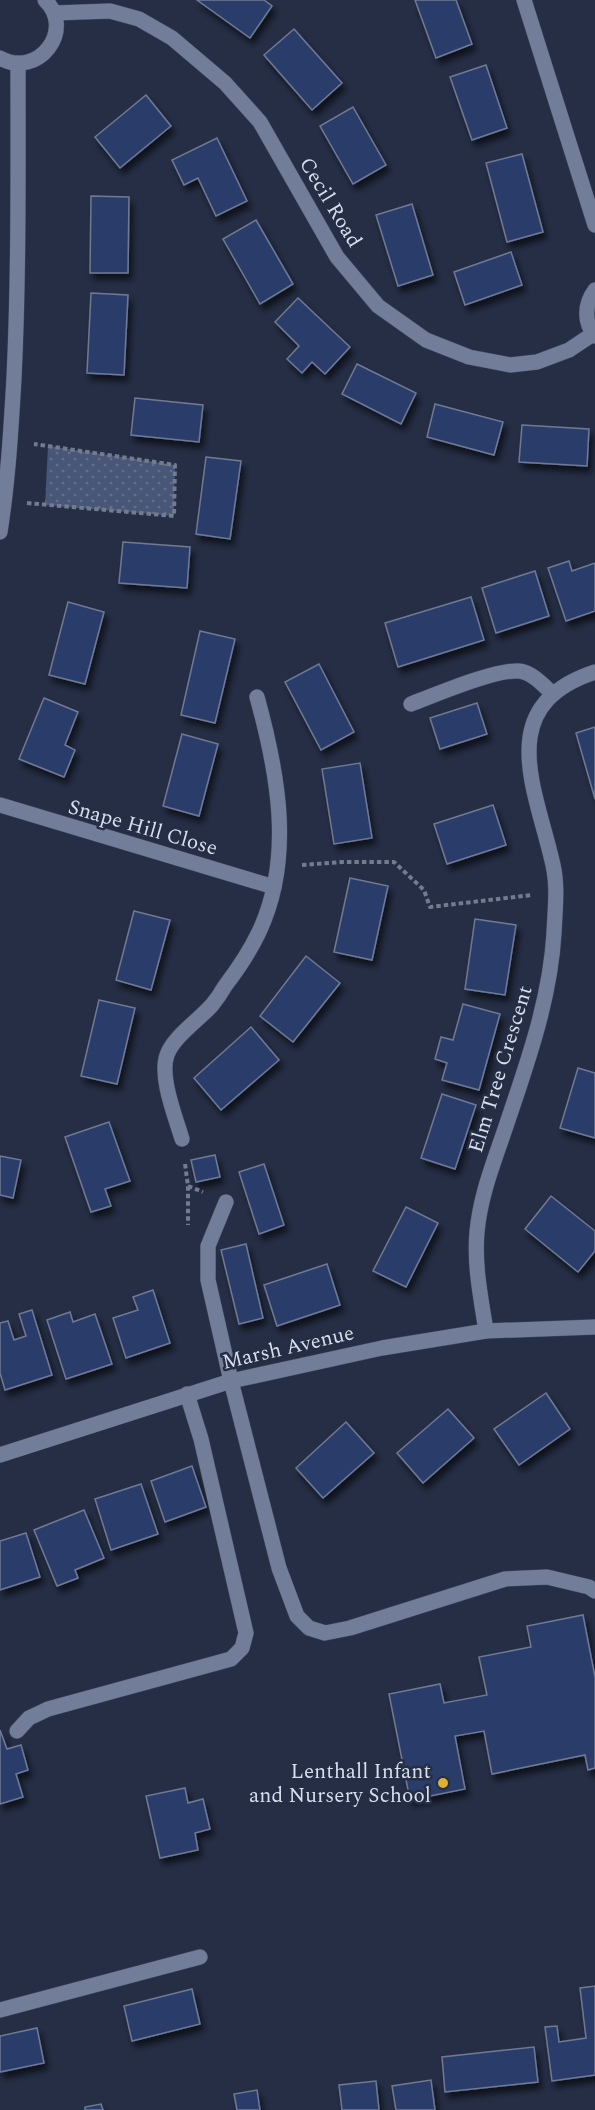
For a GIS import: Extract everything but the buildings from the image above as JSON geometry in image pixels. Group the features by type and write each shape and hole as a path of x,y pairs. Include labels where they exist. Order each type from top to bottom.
{"street":[{"path":"0,58 18,64 30,62 40,57 49,48 56,25 54,14 45,0"},
{"path":"524,0 595,225"},
{"name":"Cecil Road","path":"54,14 110,11 139,19 172,38 225,83 260,122 337,258 378,306 426,340 469,357 510,365 537,362 569,350 594,335"},
{"path":"0,532 10,440 17,310 18,64"},
{"path":"594,335 588,324 586,313 588,302 595,290"},
{"path":"411,704 502,672 521,671 536,679 553,694"},
{"name":"Elm Tree Crescent","path":"486,1331 476,1272 478,1222 483,1193 540,1022 553,956 556,892 553,866 538,814 528,765 530,735 540,711 553,694 579,678 595,672"},
{"path":"182,1139 165,1076 167,1055 176,1042 213,1004 239,967 259,931 274,887 280,842 279,800 273,763 257,697"},
{"name":"Snape Hill Close","path":"0,805 274,887"},
{"path":"226,1202 208,1246 208,1280 231,1381 279,1568 297,1616 309,1628 325,1633 350,1628 506,1579 547,1577 589,1587 595,1591"},
{"name":"Marsh Avenue","path":"0,1455 231,1381 382,1348 486,1331 595,1327"},
{"path":"17,1731 29,1718 48,1709 231,1659 242,1648 246,1633 201,1439 187,1394"},
{"path":"0,2010 200,1958"}],"path":[{"path":"5,502 174,516 175,465 10,440"},
{"path":"274,887 298,865 394,862 424,890 430,907 556,892"},
{"path":"182,1139 188,1186 188,1248 208,1246"}],"shaded area":[{"path":"48,446 175,465 174,516 45,505"}],"place":[{"name":"Lenthall Infant and Nursery School","path":"443,1783"}]}
